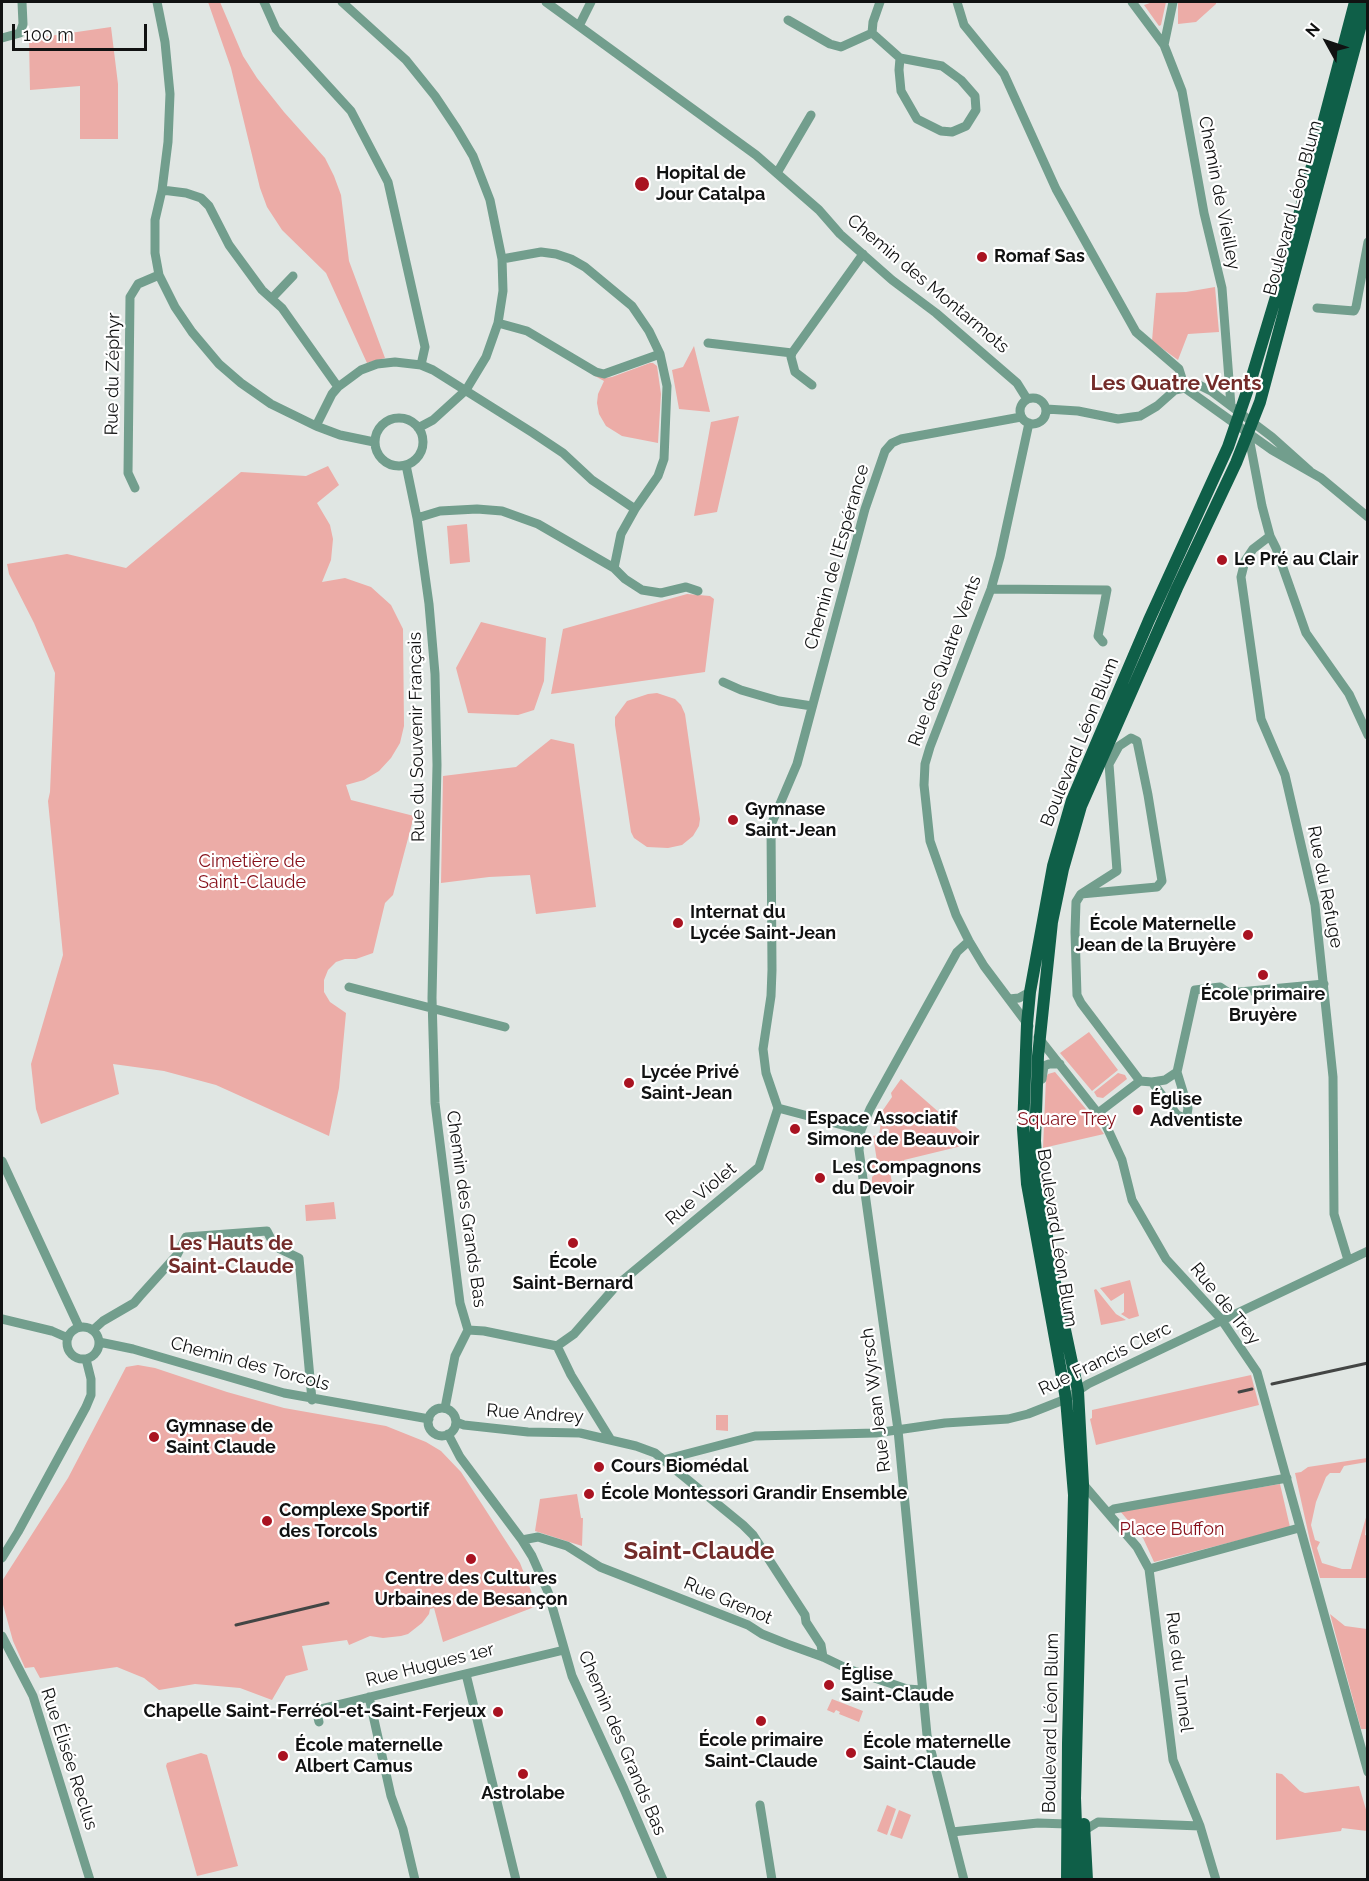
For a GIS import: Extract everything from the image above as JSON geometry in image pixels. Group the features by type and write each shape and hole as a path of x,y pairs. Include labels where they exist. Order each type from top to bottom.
{"main road":[{"name":"Boulevard Léon Blum","path":"1078,1880 1072,1743 1074,1495 1066,1399 1027,1184 1023,1129 1030,992 1053,866 1072,800 1149,620 1220,467 1288,257 1355,2"},
{"name":"Boulevard Léon Blum","path":"1067,1880 1067,1824 1083,1484 1078,1391 1039,1193 1035,1141 1040,1039 1052,922 1063,869 1081,806 1177,588 1236,463 1261,397 1367,2"},
{"path":"1072,1743 1085,1830 1087,1880"}],"street":[{"path":"2,38 20,33 23,24 22,2"},
{"path":"157,2 165,42 170,94 168,142 162,190 155,220 155,253 159,275 175,307 219,364 271,404 340,435 374,442"},
{"path":"264,2 276,29 351,111 388,182 425,347 421,365"},
{"path":"342,2 406,60 429,88 457,129 473,156 490,200 502,258 503,291 498,323 486,357 466,390 433,420 418,428"},
{"name":"Chemin des Montarmots","path":"546,2 743,145 777,173 819,210 863,254 1008,374 1021,388 1027,399"},
{"path":"579,26 591,2"},
{"path":"872,33 880,2"},
{"path":"957,2 964,26 1004,74 1056,189 1136,332 1179,369 1185,388 1236,414"},
{"name":"Chemin de Vieilley","path":"1132,2 1164,45 1182,91 1204,213 1222,288 1236,414"},
{"path":"1164,45 1173,2"},
{"path":"788,20 830,44 841,47 872,33"},
{"path":"872,33 900,58 942,66 966,85 975,96 976,110 966,126 952,132 941,131 917,119 901,91 900,58"},
{"path":"777,173 811,115"},
{"path":"162,190 186,193 201,198 210,206 229,245 262,290 272,298 308,343 338,387"},
{"path":"1317,308 1354,311 1367,238"},
{"path":"502,258 541,252 556,254 585,267 632,306 649,331 660,354 668,386 664,459 658,476 621,534 614,568"},
{"path":"812,385 795,372 792,353 863,254"},
{"name":"Rue du Zéphyr","path":"135,488 128,473 130,297 138,284 159,275"},
{"path":"272,298 293,276"},
{"path":"498,323 527,331 596,372 604,374 660,354"},
{"path":"708,343 792,353"},
{"path":"316,426 338,387 361,370 377,364 395,362 421,365 434,370 563,453 592,480 635,509"},
{"path":"1046,409 1078,411 1118,419 1140,416 1157,406 1175,390 1199,385 1211,391 1250,428 1272,438 1368,517"},
{"path":"1027,399 1039,399 1046,409 1038,423 1025,420 1020,409 1027,399"},
{"path":"393,418 408,420 418,428 422,435 422,450 413,462 398,467 384,462 374,442 380,427 393,418"},
{"name":"Rue des Quatre Vents","path":"969,941 954,910 930,841 925,800 925,764 991,589 1000,557 1025,420"},
{"name":"Chemin de l'Espérance","path":"778,1108 766,1073 763,1049 772,970 769,832 772,819 797,764 865,509 885,451 892,443 901,439 1025,420"},
{"path":"1250,428 1262,506 1270,536 1306,633 1349,694 1368,735"},
{"name":"Rue du Souvenir Français","path":"406,465 417,518 432,624 435,674 437,765 432,1010"},
{"path":"417,518 441,511 477,509 502,511 538,524 614,568 625,579 642,590 661,593 686,587 698,591"},
{"name":"Rue du Refuge","path":"1270,536 1253,549 1245,561 1241,577 1261,719 1285,775 1315,905 1333,1077 1334,1214 1348,1260"},
{"path":"1103,642 1098,636 1110,579"},
{"path":"991,589 1107,590"},
{"path":"723,682 779,701 813,706"},
{"path":"1082,894 1156,887 1161,881 1137,741 1131,738 1119,746 1109,764 1117,871 1082,894 1076,902 1077,995 1081,1004 1140,1081"},
{"name":"Rue de Trey","path":"969,941 1027,1024 1098,1113 1112,1136 1122,1160 1132,1200 1167,1259 1221,1319 1257,1372 1368,1772"},
{"name":"Rue Jean Wyrsch","path":"964,1880 929,1744 898,1430 859,1150 861,1130 887,1078 957,952 969,941"},
{"path":"1152,1082 1177,1115 1184,1118 1188,1107 1177,1072 1195,990 1220,987 1229,993 1324,984"},
{"path":"349,987 505,1027"},
{"path":"1009,999 1019,998 1030,992"},
{"name":"Chemin des Grands Bas","path":"432,1010 435,1103 460,1303 468,1330 455,1356 445,1408"},
{"name":"Boulevard Léon Blum","path":"1035,1141 1043,1070 1048,1064 1059,1064"},
{"path":"1098,1113 1140,1081 1152,1082 1171,1077 1177,1072"},
{"path":"778,1108 861,1130"},
{"name":"Rue Violet","path":"558,1346 574,1334 616,1286 759,1167 778,1108"},
{"path":"2,1161 79,1327"},
{"path":"93,1330 103,1321 134,1303 182,1249 186,1237 267,1231 272,1241 280,1249 299,1258 312,1400"},
{"name":"Rue Francis Clerc","path":"663,1460 755,1436 876,1433 945,1423 1008,1419 1028,1414 1066,1399 1088,1384 1368,1251"},
{"path":"2,1319 52,1331 68,1338"},
{"path":"79,1327 93,1330 99,1342 94,1355 86,1359 73,1355 68,1347 68,1338 74,1329 79,1327"},
{"path":"468,1330 558,1346"},
{"name":"Chemin des Torcols","path":"99,1342 133,1349 312,1400 429,1419"},
{"name":"Rue Andrey","path":"558,1346 571,1375 611,1440"},
{"path":"2,1558 86,1407 91,1395 91,1379 86,1359"},
{"path":"445,1408 454,1415 455,1427 448,1434 436,1434 430,1427 429,1419 437,1409 445,1408"},
{"name":"Rue Andrey","path":"456,1422 464,1425 528,1432 580,1433 650,1450 753,1534 805,1615 806,1622 821,1646 823,1657"},
{"name":"Chemin des Grands Bas","path":"448,1434 460,1457 532,1556 548,1592 572,1676 663,1880"},
{"path":"1108,1514 1114,1509 1287,1478"},
{"name":"Rue du Tunnel","path":"1083,1484 1137,1547 1149,1569 1174,1764 1200,1826 1216,1880"},
{"path":"1149,1569 1299,1528"},
{"name":"Rue Grenot","path":"522,1540 538,1537 567,1546 600,1567 823,1657"},
{"name":"Rue Élisée Reclus","path":"2,1636 5,1649 33,1696 90,1880"},
{"name":"Rue Hugues 1er","path":"319,1722 316,1710 564,1650"},
{"path":"823,1657 848,1669 907,1689 922,1690"},
{"path":"466,1674 516,1880"},
{"path":"369,1697 391,1796 403,1829 415,1880"},
{"path":"760,1805 772,1880"},
{"path":"952,1832 1053,1822 1067,1824"},
{"path":"1085,1830 1098,1822 1200,1826"}],"green space":[{"path":"208,2 220,2 243,56 257,78 325,158 334,176 341,195 349,261 385,358 367,363 326,273 282,230 267,207 260,188 231,68"},
{"path":"1166,2 1159,26 1144,5"},
{"path":"1178,2 1216,2 1216,4 1196,22 1178,24"},
{"path":"111,27 118,84 118,139 80,139 80,86 30,90 29,39"},
{"path":"1215,287 1219,332 1188,334 1178,360 1152,341 1156,293 1186,292"},
{"path":"694,346 710,412 679,409 672,370 683,367"},
{"path":"650,363 657,366 661,394 658,443 622,436 606,426 599,414 597,403 604,381 593,375 612,377"},
{"path":"739,416 717,512 694,516 711,422"},
{"name":"Cimetière de Saint-Claude","path":"328,466 339,485 317,503 330,525 333,539 331,560 322,582 345,578 371,587 391,605 403,629 404,726 400,743 391,758 379,771 364,780 346,785 351,800 414,816 393,895 385,903 373,953 356,959 336,962 328,970 324,980 324,992 330,1002 346,1013 339,1088 329,1136 216,1085 164,1071 113,1064 119,1094 41,1124 36,1109 31,1064 63,955 48,801 55,673 34,623 9,574 7,564 67,554 126,568 241,472 306,476"},
{"path":"467,524 470,562 450,564 447,526"},
{"path":"687,594 710,596 714,599 705,672 551,694 563,629"},
{"path":"481,622 546,638 544,681 534,710 518,715 468,713 456,668"},
{"path":"657,693 675,699 685,714 700,819 693,836 682,845 668,848 647,847 634,838 631,832 615,725 615,717 627,701"},
{"path":"551,739 574,744 596,907 536,914 530,875 441,883 443,776 516,767"},
{"path":"1089,1032 1118,1070 1092,1091 1060,1053"},
{"name":"Square Trey","path":"1055,1072 1104,1134 1043,1148 1046,1078 1048,1074"},
{"path":"1118,1073 1125,1075 1127,1079 1103,1098 1097,1097 1094,1092"},
{"path":"901,1079 974,1143 904,1160 905,1167 890,1171 892,1183 872,1185 872,1177 877,1172 868,1164 877,1161 873,1136 879,1135 883,1110"},
{"path":"334,1202 336,1219 306,1221 305,1205"},
{"path":"1130,1280 1139,1316 1129,1319 1121,1314 1124,1312 1124,1293 1111,1301 1100,1288"},
{"path":"1096,1289 1116,1314 1126,1320 1101,1325 1094,1290"},
{"name":"Complexe Sportif des Torcols","path":"138,1365 155,1368 284,1408 386,1426 426,1442 441,1451 461,1472 520,1563 537,1606 443,1642 434,1608 430,1609 422,1623 408,1634 383,1638 370,1636 349,1645 347,1640 302,1646 308,1670 286,1676 272,1700 240,1688 195,1684 159,1690 144,1678 117,1667 40,1678 34,1667 25,1668 13,1641 2,1601 2,1581 68,1478 126,1367"},
{"path":"1251,1375 1259,1405 1096,1445 1090,1419 1092,1410"},
{"path":"716,1415 728,1415 728,1431 716,1430"},
{"path":"1367,1458 1367,1462 1344,1466 1340,1473 1330,1473 1326,1477 1316,1502 1311,1525 1315,1540 1320,1542 1317,1548 1322,1563 1342,1569 1351,1569 1367,1514 1365,1535 1368,1536 1367,1578 1320,1578 1295,1473 1308,1467"},
{"name":"Place Buffon","path":"1280,1484 1290,1527 1154,1562 1143,1538 1120,1511"},
{"path":"577,1494 581,1518 583,1518 582,1546 535,1531 540,1499"},
{"path":"1330,1614 1345,1626 1367,1629 1367,1729 1361,1729"},
{"path":"832,1699 863,1711 859,1722 839,1714 840,1712 836,1710 834,1713 827,1710"},
{"path":"201,1753 207,1755 238,1866 197,1876 166,1766 167,1763"},
{"path":"1276,1773 1282,1774 1305,1793 1359,1786 1367,1813 1367,1831 1342,1828 1341,1831 1276,1840"},
{"path":"887,1805 896,1809 887,1835 877,1831"},
{"path":"899,1810 911,1815 902,1839 890,1835"}],"railway":[{"path":"1272,1384 1368,1363"},
{"path":"1239,1392 1252,1389"},
{"path":"236,1625 328,1603"}],"place":[{"name":"Hopital de Jour Catalpa","path":"642,184"},
{"name":"Romaf Sas","path":"982,257"},
{"name":"Le Pré au Clair","path":"1222,560"},
{"name":"Gymnase Saint-Jean","path":"733,820"},
{"name":"Internat du Lycée Saint-Jean","path":"678,923"},
{"name":"École Maternelle Jean de la Bruyère","path":"1248,935"},
{"name":"École primaire Bruyère","path":"1263,975"},
{"name":"Lycée Privé Saint-Jean","path":"629,1083"},
{"name":"Église Adventiste","path":"1138,1110"},
{"name":"Espace Associatif Simone de Beauvoir","path":"795,1129"},
{"name":"Les Compagnons du Devoir","path":"820,1178"},
{"name":"École Saint-Bernard","path":"573,1243"},
{"name":"Gymnase de Saint Claude","path":"154,1437"},
{"name":"Cours Biomédal","path":"599,1467"},
{"name":"École Montessori Grandir Ensemble","path":"589,1494"},
{"name":"Complexe Sportif des Torcols","path":"267,1521"},
{"name":"Centre des Cultures Urbaines de Besançon","path":"471,1559"},
{"name":"Église Saint-Claude","path":"829,1685"},
{"name":"Chapelle Saint-Ferréol-et-Saint-Ferjeux","path":"498,1712"},
{"name":"École primaire Saint-Claude","path":"761,1721"},
{"name":"École maternelle Saint-Claude","path":"851,1753"},
{"name":"École maternelle Albert Camus","path":"283,1756"},
{"name":"Astrolabe","path":"523,1774"}],"district":[{"name":"Les Quatre Vents","path":"1176,384"},
{"name":"Les Hauts de Saint-Claude","path":"231,1256"},
{"name":"Saint-Claude","path":"699,1552"}]}
